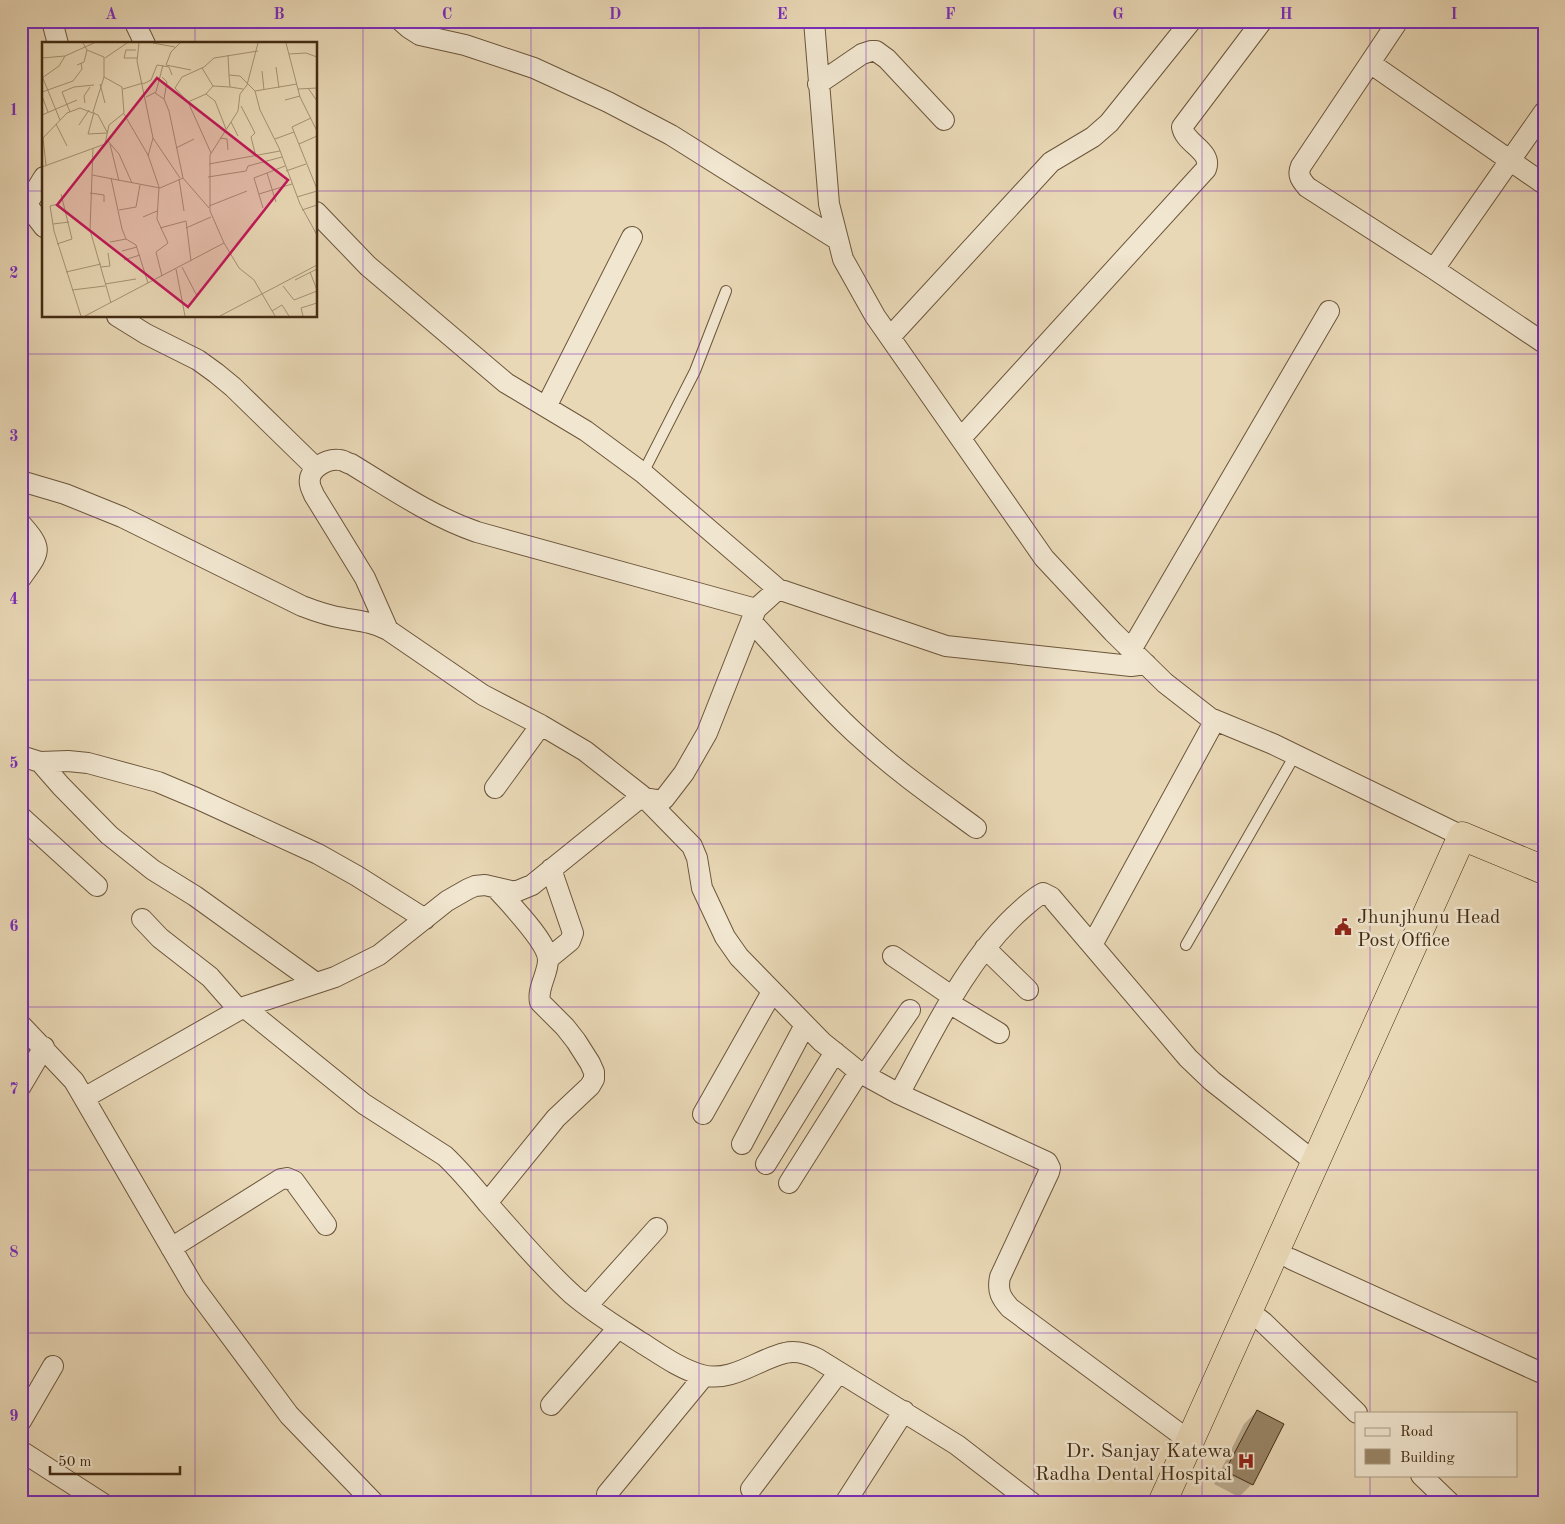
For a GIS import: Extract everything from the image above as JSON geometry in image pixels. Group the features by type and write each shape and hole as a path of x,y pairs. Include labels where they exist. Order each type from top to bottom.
{"highway":[{"path":"1469,840 1544,870"},
{"path":"1182,1503 1316,1163 1469,840"},
{"path":"1162,1503 1191,1442 1256,1317 1291,1259 1386,1052 1469,840"}],"street":[{"path":"52,21 57,42"},
{"path":"134,21 144,42"},
{"path":"401,21 420,35 465,45 525,64 608,102 671,135 838,240"},
{"path":"814,21 829,204 843,259 875,316 1044,558 1165,683 1210,718 1273,744 1469,840"},
{"path":"890,337 1052,162 1093,137 1110,123 1190,21"},
{"path":"961,438 1206,169 1208,164 1206,156 1186,136 1182,127 1262,21"},
{"path":"1398,21 1301,166 1299,176 1307,187 1434,268 1544,343"},
{"path":"818,84 862,54 876,51 887,59 944,120"},
{"path":"1370,63 1544,184"},
{"path":"1434,268 1544,112"},
{"path":"42,179 24,201 42,224"},
{"path":"318,214 368,266 506,383 586,431 643,473 778,589 946,646 1131,666 1146,664"},
{"path":"546,407 632,237"},
{"path":"1131,650 1329,311"},
{"path":"120,318 146,334 198,360 216,373 233,387 316,468"},
{"path":"388,630 365,578 314,495 310,484 310,476 322,463 340,460 355,467 420,507 458,525 754,615 863,741 910,780 976,828"},
{"path":"21,481 65,494 122,517 302,606 344,619 377,624 483,695 541,725 585,751 645,798 692,846 697,858 702,888 725,937 739,957 805,1025 862,1073 899,1094 1047,1162 1050,1168 1049,1172 1000,1277 998,1287 1001,1298 1016,1313 1191,1442"},
{"path":"21,524 35,541 38,548 37,554 21,578"},
{"path":"84,1098 242,1008 316,983 349,970 380,954 453,897 468,889 485,885 515,892 532,885 636,801 645,798 657,800 666,797 697,752 713,718 754,615 778,589"},
{"path":"1092,945 1215,720"},
{"path":"495,788 541,725"},
{"path":"21,756 40,762 68,760 88,763 158,782 173,788 285,837 318,854 358,876 425,919"},
{"path":"40,762 109,834 153,870 194,896 316,983"},
{"path":"21,817 97,886"},
{"path":"548,959 570,941 573,933 551,869"},
{"path":"487,1203 544,1132 590,1086 594,1079 594,1072 590,1063 576,1041 540,1002 548,959 544,946 496,888"},
{"path":"899,1094 951,1000 985,948 1010,919 1043,893 1051,897 1188,1058 1212,1081 1316,1163"},
{"path":"142,919 160,938 210,977 242,1008 364,1104 444,1156 468,1179 487,1203 558,1280 587,1306 618,1328 670,1361 704,1376 718,1376 737,1372 785,1353 805,1353 818,1359 957,1445 1032,1503"},
{"path":"985,948 1028,990"},
{"path":"893,956 951,1000 999,1033"},
{"path":"703,1114 772,992"},
{"path":"789,1183 862,1073 910,1010"},
{"path":"21,1025 74,1080 194,1287 289,1415 374,1503"},
{"path":"742,1144 805,1025"},
{"path":"21,1086 44,1048"},
{"path":"766,1164 835,1052"},
{"path":"171,1248 281,1179 287,1178 294,1181 326,1224"},
{"path":"587,1306 657,1228"},
{"path":"1291,1259 1544,1374"},
{"path":"1256,1317 1356,1412"},
{"path":"551,1405 618,1328"},
{"path":"21,1421 53,1366"},
{"path":"751,1489 839,1372"},
{"path":"607,1494 704,1376"},
{"path":"845,1503 904,1412"},
{"path":"21,1451 102,1503"},
{"path":"1422,1476 1450,1503"}],"lane":[{"path":"643,473 695,371 726,291"},
{"path":"1186,945 1294,755"}],"building":[{"path":"1257,1410 1284,1424 1253,1485 1225,1471"}],"place":[{"name":"Jhunjhunu Head Post Office","path":"1343,927"},
{"name":"Dr. Sanjay Katewa Radha Dental Hospital","path":"1246,1461"}]}
